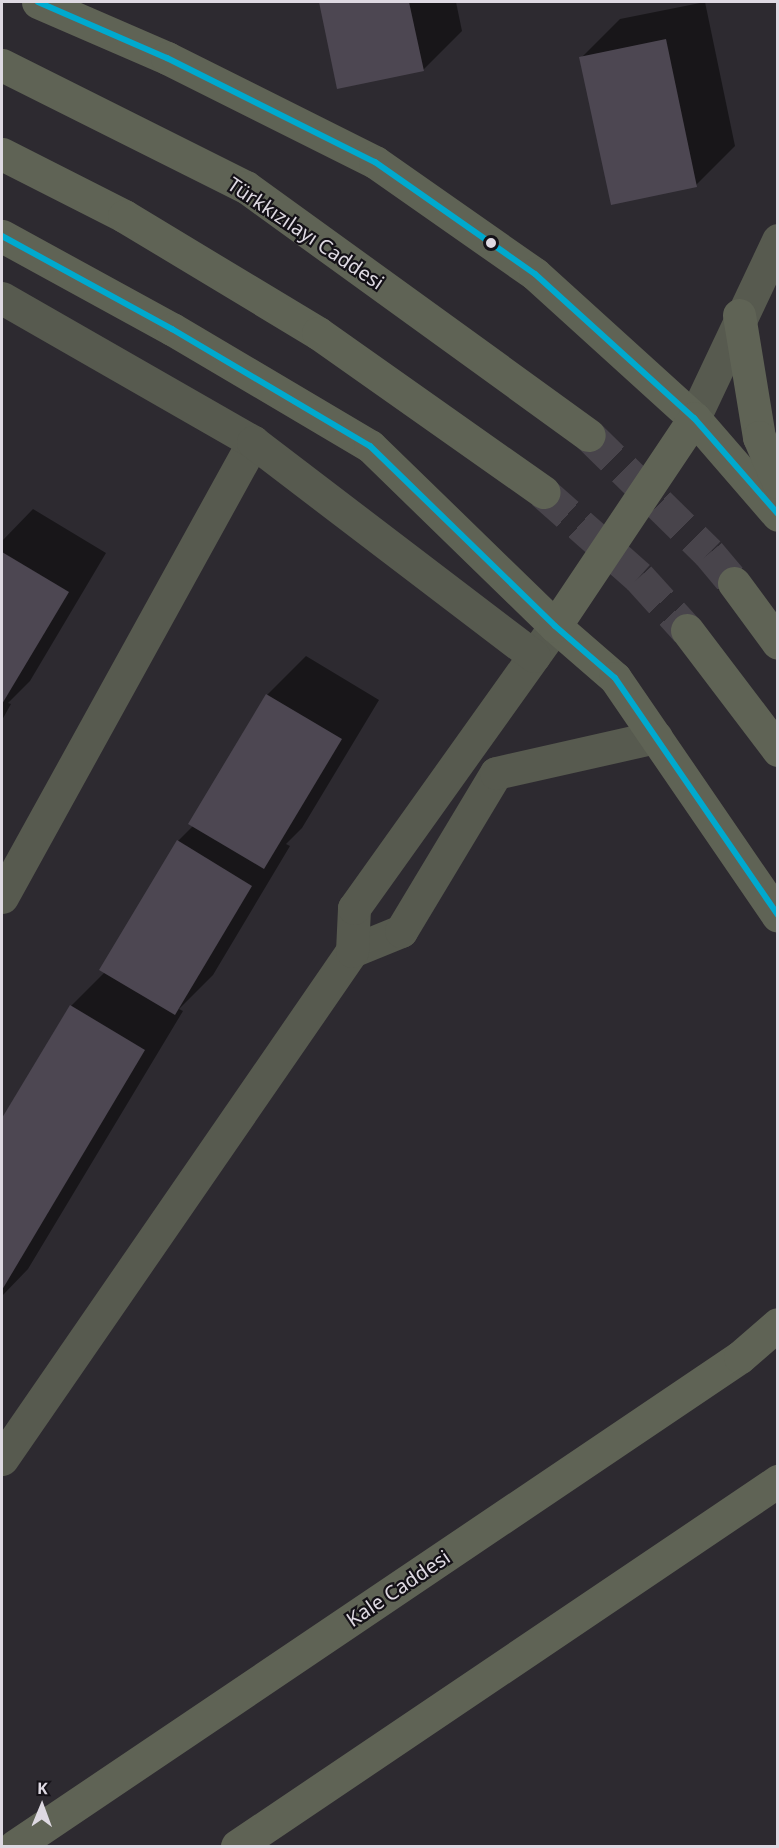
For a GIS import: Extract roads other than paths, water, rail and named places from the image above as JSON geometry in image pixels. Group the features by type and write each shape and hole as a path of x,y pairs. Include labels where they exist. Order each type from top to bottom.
{"main road":[{"path":"38,2 167,58 375,162 535,274 694,418 777,515"},
{"name":"Türkkızılayı Caddesi","path":"2,65 246,187 589,435"},
{"path":"2,154 124,216 318,333 543,492"},
{"path":"2,236 172,329 370,446 555,627 615,678 777,916"},
{"path":"739,315 759,437 777,482"},
{"path":"555,627 694,418"},
{"path":"734,583 777,643"},
{"path":"687,630 777,750"},
{"name":"Kale Caddesi","path":"15,1846 740,1357 777,1324"},
{"path":"237,1846 777,1481"}],"street":[{"path":"694,418 739,315 777,240"},
{"path":"2,298 252,442 534,656"},
{"path":"2,897 252,442"},
{"path":"2,1459 352,951 354,908 555,627"},
{"path":"352,951 401,931 496,773 656,737"}],"tunnel":[{"path":"589,435 709,553 734,583"},
{"path":"543,492 639,577 687,630"}]}
